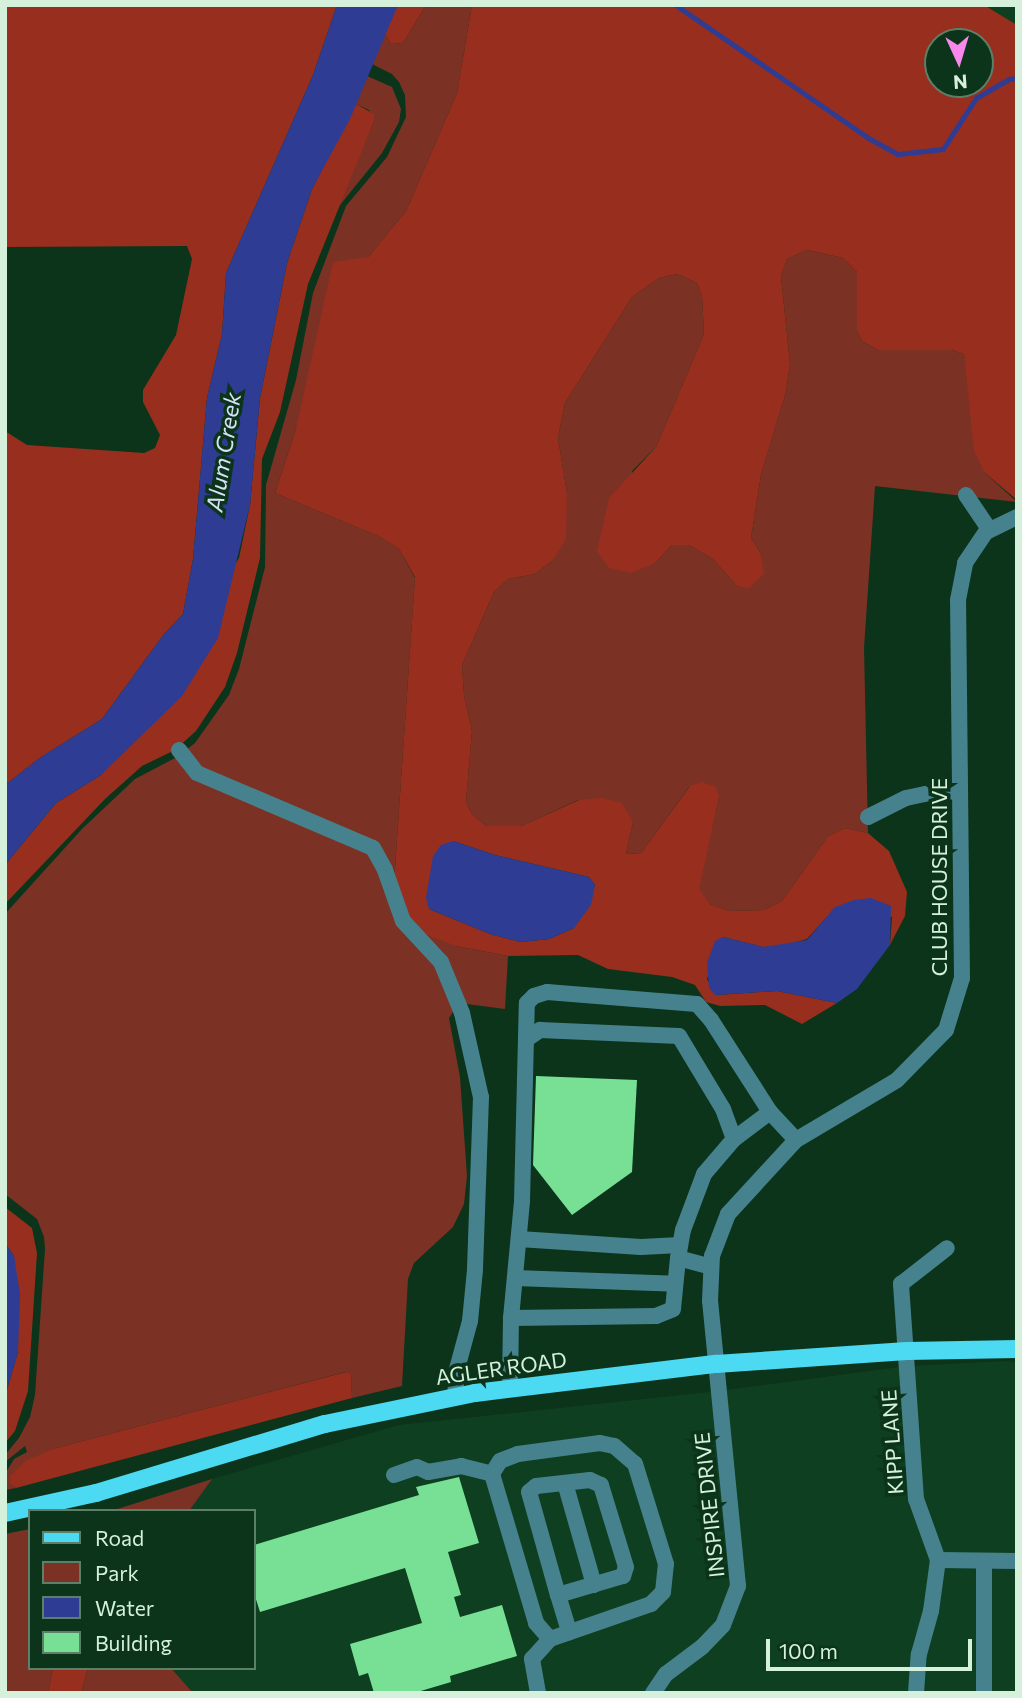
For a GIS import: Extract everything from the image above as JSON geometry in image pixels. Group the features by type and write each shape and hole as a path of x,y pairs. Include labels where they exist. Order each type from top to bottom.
{"main road":[{"name":"AGLER ROAD","path":"5,1513 96,1493 324,1424 455,1396 716,1364 907,1351 1017,1349"}],"street":[{"path":"966,495 989,529 1017,517"},
{"name":"CLUB HOUSE DRIVE","path":"716,1364 709,1301 711,1267 712,1256 728,1214 796,1140 897,1080 946,1030 962,978 958,600 965,563 989,529"},
{"path":"179,750 197,773 373,848 385,870 403,921 440,962 462,1013 481,1097 475,1270 470,1321 457,1369 455,1396"},
{"path":"869,817 906,798 940,791 960,792"},
{"path":"510,1388 511,1318 519,1239 527,1003 534,996 547,992 697,1004 711,1020 770,1112 796,1140"},
{"path":"527,1039 540,1030 679,1036 723,1109 734,1139"},
{"path":"511,1318 656,1316 673,1309 679,1252 704,1174 734,1139 770,1112"},
{"path":"519,1239 679,1252 711,1267"},
{"name":"KIPP LANE","path":"916,1693 919,1654 931,1611 938,1560 916,1499 901,1284 947,1248"},
{"path":"515,1278 675,1284"},
{"name":"INSPIRE DRIVE","path":"653,1693 666,1674 702,1647 723,1625 738,1586 716,1364"},
{"path":"538,1693 532,1659 550,1639 651,1604 663,1592 666,1564 635,1464 614,1446 600,1443 518,1454 500,1461 492,1474 536,1623 550,1639"},
{"path":"394,1475 417,1467 428,1472 461,1466 492,1474"},
{"path":"558,1595 623,1576 626,1567 601,1485 590,1480 536,1486 529,1492 558,1595 569,1632"},
{"path":"565,1483 594,1585"},
{"path":"938,1560 1017,1561"},
{"path":"984,1561 984,1693"}],"shaded area":[{"path":"5,5 337,5 313,75 226,273 222,334 207,398 193,559 183,614 164,634 102,719 41,757 5,785 5,431 27,445 144,453 155,448 160,435 143,402 143,390 176,335 192,259 187,246 5,247"},
{"path":"398,5 426,5 403,43 391,44 384,33"},
{"path":"472,5 984,5 1017,25 1017,500 985,473 974,451 964,354 952,350 878,350 862,341 857,331 857,272 843,258 807,250 787,259 781,276 790,364 786,392 761,475 751,538 760,552 764,573 749,588 737,586 713,559 689,545 672,545 655,563 631,573 609,568 597,551 609,498 656,447 704,334 702,296 697,283 677,274 659,278 632,297 565,403 558,438 567,493 566,539 553,560 535,574 508,579 494,592 462,665 464,695 472,731 466,802 472,814 486,826 521,826 579,800 601,798 622,803 633,822 626,854 641,853 690,786 702,782 716,787 719,798 699,889 710,904 729,911 764,910 782,901 828,836 845,828 868,833 889,851 907,892 905,916 890,945 892,917 835,908 807,939 783,946 763,947 723,937 707,979 716,995 777,991 837,1003 802,1024 765,1005 720,1006 706,1002 695,985 672,977 608,969 578,955 508,956 456,946 422,933 401,909 394,882 415,577 399,549 380,537 275,493 296,429 333,262 368,257 406,211 457,93","holes":["453,841 495,855 589,877 595,885 574,928 549,939 521,942 490,934 429,909"]},
{"path":"984,5 1017,5 1017,25"},
{"path":"356,104 374,114 374,121 308,284 280,412 262,459 260,558 237,653 225,687 196,731 175,750 142,766 105,799 5,904 5,865 56,803 101,775 239,558 250,505 260,398 287,263 312,189"},
{"path":"5,1207 32,1228 37,1253 28,1391 15,1431 5,1443 5,1396 18,1352 14,1256 5,1243"},
{"path":"1017,1362 1017,1693 193,1693 173,1670 256,1670 256,1509 190,1509 212,1479 399,1425 719,1391 908,1366"},
{"path":"346,1372 351,1374 352,1398 16,1488 10,1484 10,1476 27,1460 56,1448"},
{"path":"53,1670 87,1670 81,1693 48,1693"}],"green space":[{"path":"426,5 472,5 457,93 406,211 368,257 296,429 275,493 380,537 399,549 415,578 394,882 456,946 508,956 505,1009 459,1003 449,1018 460,1077 467,1176 464,1204 453,1227 414,1263 408,1279 402,1386 352,1398 351,1374 345,1372 56,1448 10,1484 16,1488 5,1490 5,1474 14,1459 27,1452 25,1446 5,1462 5,1455 19,1438 30,1417 35,1395 45,1249 44,1237 37,1219 5,1194 5,914 82,829 135,779 177,757 195,743 229,695 239,669 265,567 266,485 296,380 313,293 346,206 387,157 406,117 405,95 399,82 392,74 372,64 384,33 391,44 403,43"},
{"path":"367,76 392,87 401,109 399,122 382,153 336,210 374,121 369,110 356,104"},
{"path":"807,250 843,258 857,272 857,331 862,341 878,350 952,350 964,354 985,473 1017,502 875,486 864,648 868,833 845,828 828,836 782,901 764,910 729,911 710,904 698,889 719,798 689,787 641,853 626,854 633,822 578,800 521,826 486,826 472,814 466,802 472,731 464,695 462,665 494,592 508,579 535,574 553,560 567,493 558,438 565,403 632,297 659,278 677,274 697,283 702,296 704,334 656,447 632,471 655,563 672,545 689,545 713,559 737,586 760,552 751,538 761,475 786,392 790,364 781,276 787,259"},
{"path":"212,1479 190,1509 117,1509"},
{"path":"28,1529 28,1670 53,1670 48,1693 5,1693 5,1534"},
{"path":"87,1670 173,1670 193,1693 81,1693"}],"water":[{"name":"Alum Creek","path":"337,5 398,5 350,119 312,189 287,263 260,398 250,505 218,638 182,696 101,775 56,803 5,865 5,785 41,757 102,719 164,634 183,614 193,559 207,398 222,334 226,273 313,75"},
{"path":"453,841 495,855 589,877 595,885 591,905 574,928 549,939 521,942 490,934 429,909 426,898 433,856 441,845"},
{"path":"871,898 891,906 890,945 857,989 837,1003 777,991 715,995 709,988 707,963 715,941 723,937 764,947 807,940 835,907 854,900"},
{"path":"5,1243 14,1256 20,1294 18,1352 5,1396"}],"building":[{"path":"536,1076 637,1080 632,1172 572,1215 533,1165"},
{"path":"459,1477 479,1543 448,1552 461,1595 454,1597 460,1617 502,1605 517,1656 450,1676 451,1682 414,1693 374,1693 368,1673 359,1676 350,1644 422,1623 405,1568 260,1612 256,1599 256,1544 419,1495 416,1487"}],"waterway":[{"path":"676,5 867,137 898,154 943,149 976,98 1009,79 1017,78"}]}
